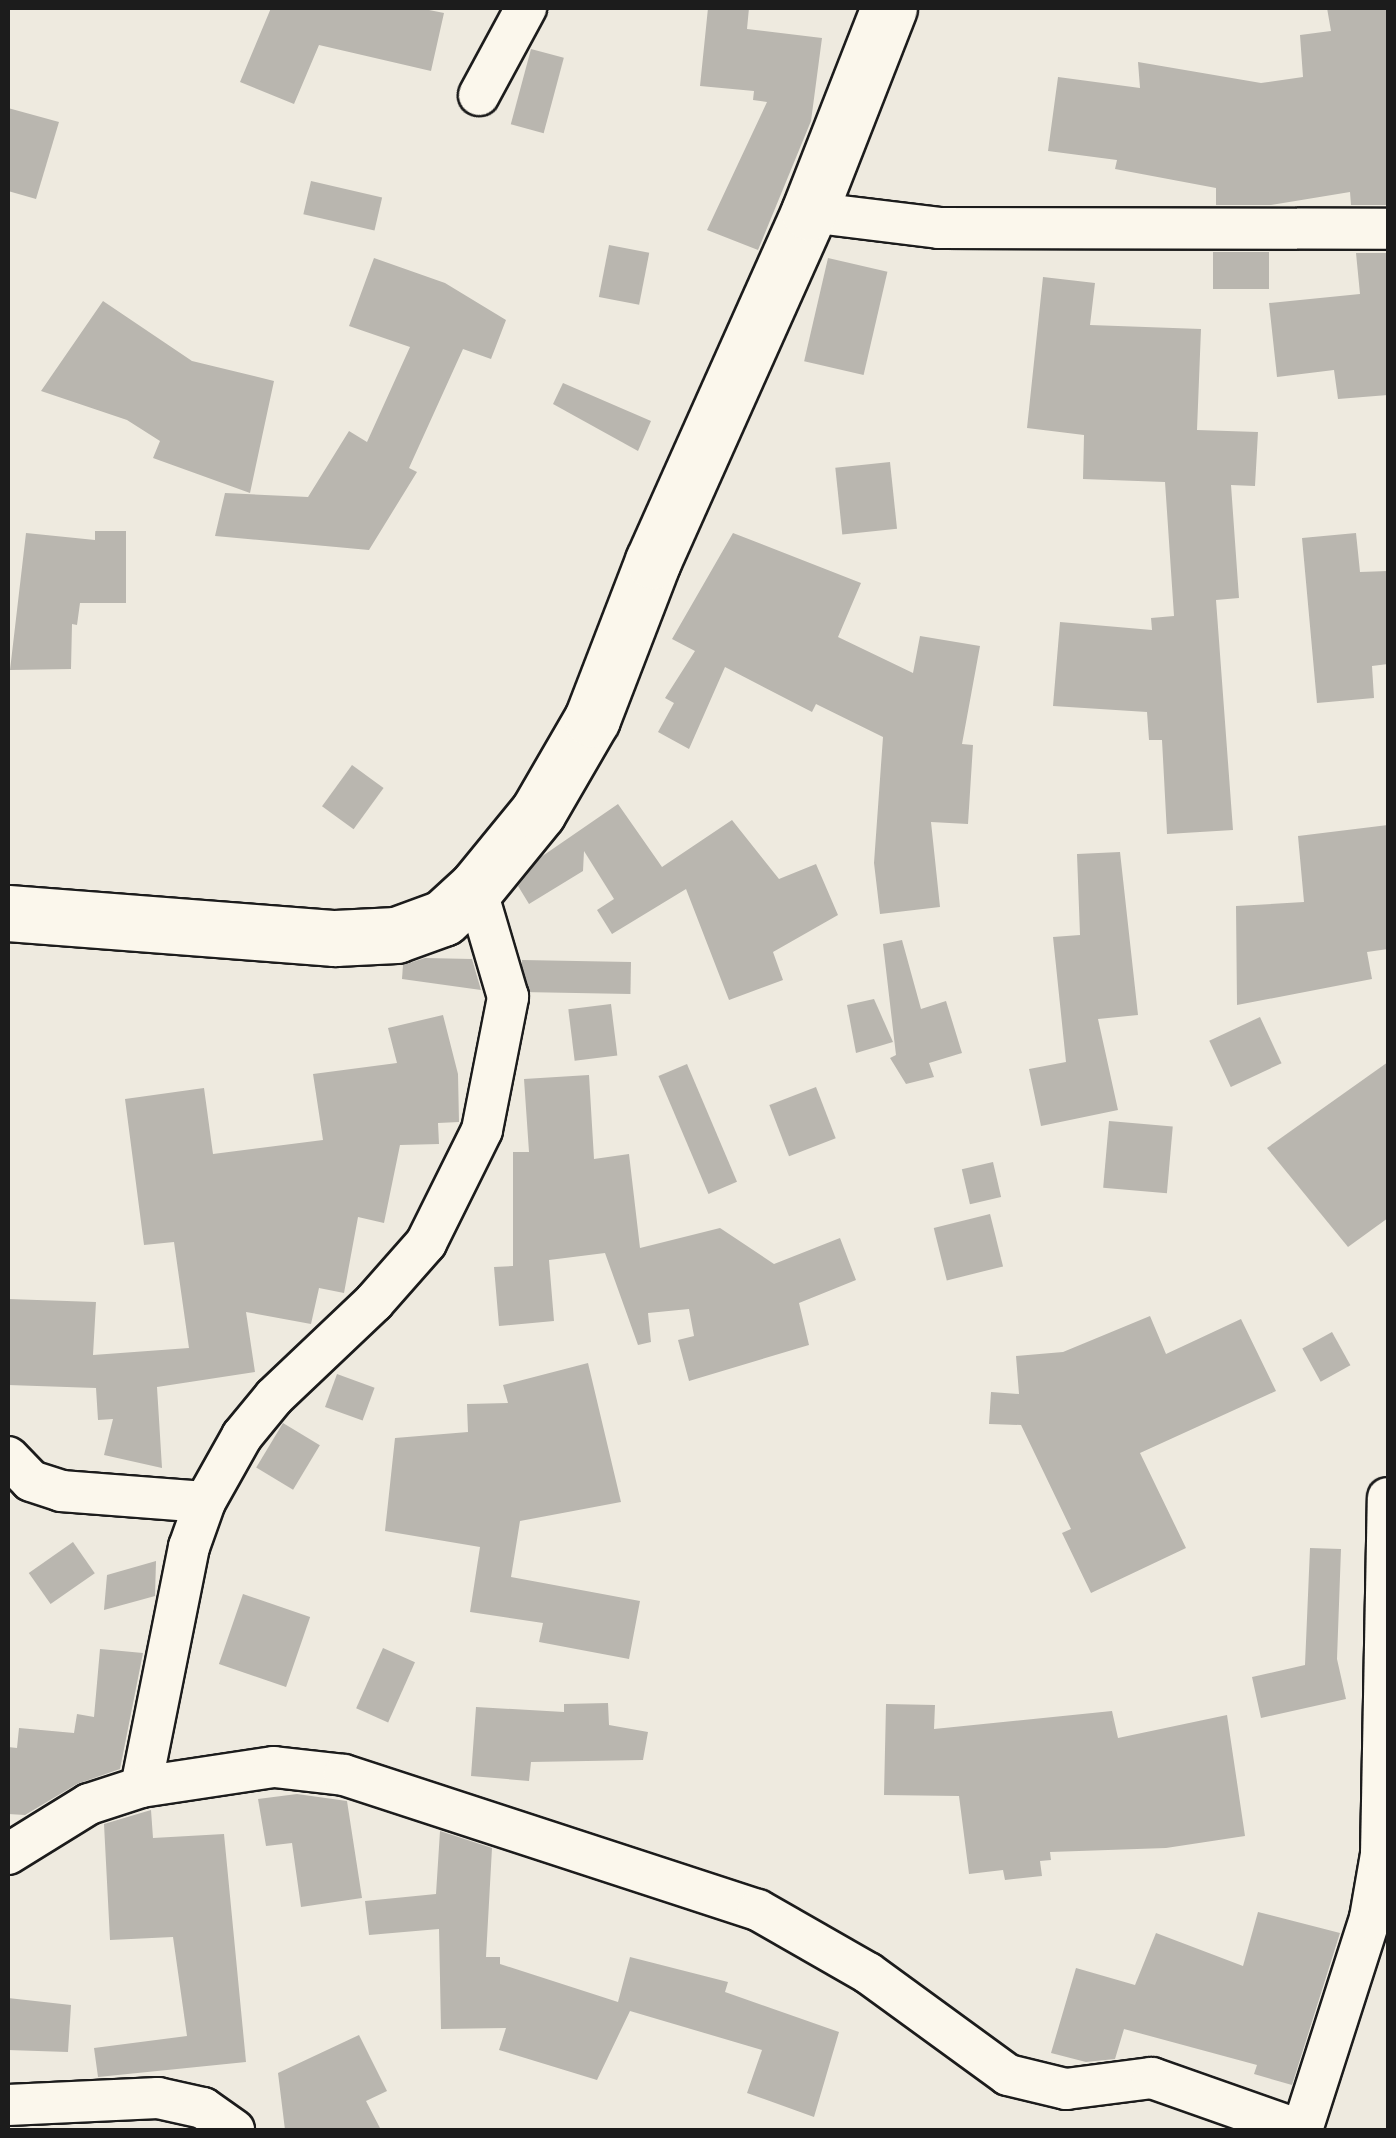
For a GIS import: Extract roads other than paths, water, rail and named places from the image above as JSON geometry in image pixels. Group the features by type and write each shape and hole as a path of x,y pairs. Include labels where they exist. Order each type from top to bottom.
{"main road":[{"path":"8,913 335,938 396,936 443,918 476,888 538,812 592,720 653,561 809,212 888,8"}],"street":[{"path":"479,95 526,8"},
{"path":"809,212 997,230 1388,229"},
{"path":"141,1787 188,1546 205,1502 242,1436 374,1302 426,1243 457,1190 482,1130 508,997 476,888"},
{"path":"8,1457 31,1481 61,1491 205,1502"},
{"path":"8,1854 89,1804 141,1787 274,1767 344,1775 467,1810 758,1910 868,1973 1008,2075 1066,2089 1152,2078 1301,2130 1370,1918 1380,1854 1388,1498"},
{"path":"8,2105 158,2098 203,2108 234,2130"}]}
